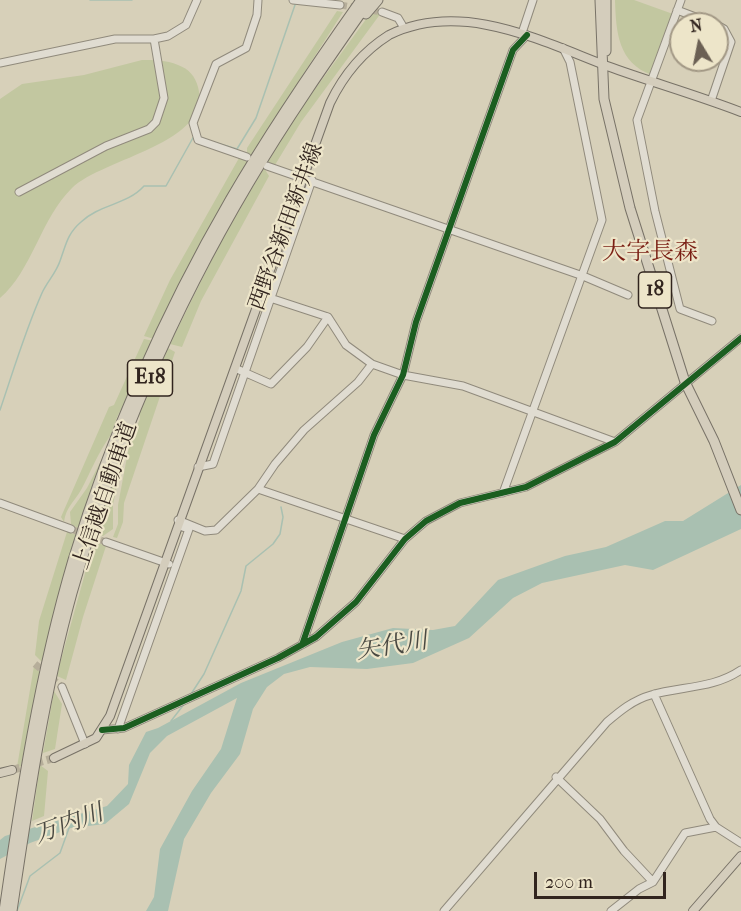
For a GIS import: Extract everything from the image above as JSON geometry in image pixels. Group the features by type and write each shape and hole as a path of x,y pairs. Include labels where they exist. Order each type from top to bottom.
{"highway":[{"path":"327,48 356,0"},
{"name":"上信越自動車道","path":"25,797 37,703 64,592 84,526 126,414 168,319 215,226 276,124 361,0"},
{"name":"上信越自動車道","path":"25,797 72,596 102,498 166,342 207,257 244,190 298,104 370,0"},
{"path":"298,104 378,0"},
{"name":"18","path":"600,0 604,64"},
{"name":"18","path":"606,0 604,99 642,250 685,382 714,441 741,510"},
{"name":"E18","path":"4,911 25,797"},
{"name":"E18","path":"12,911 25,797"}],"main road":[{"name":"西野谷新田新井線","path":"54,758 85,744 102,730 110,716 198,467 241,370 308,178 330,103 347,72 375,45 404,28 426,21 460,18 481,21 524,34 741,112"},
{"path":"0,773 12,770"},
{"path":"693,911 741,856"}],"street":[{"path":"0,63 115,39 154,39 168,36 186,25 197,0"},
{"path":"246,157 198,140 193,123 216,64 246,48 257,15 258,0"},
{"path":"293,0 340,3"},
{"path":"302,645 344,517 379,424 403,375 416,322 513,50 524,34 533,0"},
{"path":"681,0 637,120 655,211 680,309 712,321"},
{"path":"677,10 682,12"},
{"path":"382,12 398,18 404,28"},
{"path":"19,192 106,146 149,129 156,122 164,98 154,39"},
{"path":"503,493 602,220 570,62 563,48"},
{"path":"711,101 721,72"},
{"path":"267,166 308,178 583,276 628,295"},
{"path":"266,297 328,317 346,345 372,364 403,375 463,386 615,441"},
{"path":"241,370 271,384 307,347 328,317"},
{"path":"102,730 118,729 302,645 331,626 356,602 405,539 447,509 526,487 615,441 630,432 685,382 741,338"},
{"path":"177,523 205,531 216,530 258,489 275,464 304,430 358,381 372,364"},
{"path":"258,489 405,539"},
{"path":"0,503 71,529"},
{"path":"118,729 189,529 177,523"},
{"path":"106,542 174,566"},
{"path":"444,911 556,777 607,722 626,706 654,694 711,685 741,670"},
{"path":"62,687 85,744"},
{"path":"654,694 703,805 716,827 741,843"},
{"path":"556,777 600,819 624,851 652,882"},
{"path":"611,911 652,882 685,833 716,827"}],"green space":[{"path":"615,0 634,0 669,13 669,26 652,75 632,63 621,45 616,24"},
{"path":"337,11 343,12 251,156 247,154 247,148"},
{"path":"372,11 381,13 301,122 275,165 268,162 294,118"},
{"path":"142,60 174,63 193,76 198,87 198,106 189,122 173,136 87,177 72,188 52,214 20,274 0,298 0,99 22,84 84,75"},
{"path":"239,158 249,161 154,339 144,336 170,280"},
{"path":"264,168 269,176 201,301 182,347 170,344 223,237"},
{"path":"144,339 154,341 125,407 119,413 112,432 81,490 68,508 64,522 61,517 109,407 114,405"},
{"path":"168,348 175,352 124,503 123,522 117,538 113,537 118,524 118,505 130,441 140,419 139,413"},
{"path":"108,447 79,529 71,524 70,512 87,488"},
{"path":"125,450 113,504 113,529 103,536 97,534 98,528"},
{"path":"67,532 78,535 42,662 35,655 39,621"},
{"path":"94,541 106,546 66,680 57,676"},
{"path":"34,666 40,672 21,766 17,767"},
{"path":"54,691 62,704 55,749 43,753"},
{"path":"40,765 48,771 44,816 32,821"}],"water":[{"path":"741,485 741,529 653,570 625,565 542,583 513,598 469,638 413,663 367,669 310,667 284,674 267,687 253,709 240,754 211,793 184,839 168,911 146,911 154,897 160,849 192,791 221,749 237,698 167,736 150,753 129,804 105,824 71,828 30,843 0,859 0,840 5,836 107,806 128,784 129,765 146,732 158,728 241,683 342,642 393,628 433,630 455,626 498,580 565,556 606,547 665,521 683,521"}],"waterway":[{"path":"90,0 132,0"},
{"path":"213,142 237,149 256,118 296,2"},
{"path":"0,410 36,307 73,231 88,216 130,197 144,186 166,186 194,136"},
{"path":"191,694 204,674 241,591 246,566 273,544 280,534 283,517 281,507"},
{"path":"171,721 185,703"},
{"name":"万内川","path":"17,911 30,876 60,853 69,828"}],"tunnel":[{"path":"340,5 382,12"},
{"path":"71,529 106,542"},
{"path":"35,664 62,687"},
{"path":"12,770 54,758"}],"cycle path":[{"path":"302,645 374,435 403,375 416,322 513,50 527,35"},
{"path":"102,730 124,728 278,658 316,637 356,602 405,539 426,521 460,503 526,487 615,442 741,338"}],"district":[{"name":"大字長森","path":"650,253"}],"water label":[{"name":"矢代川","path":"392,647"}]}
